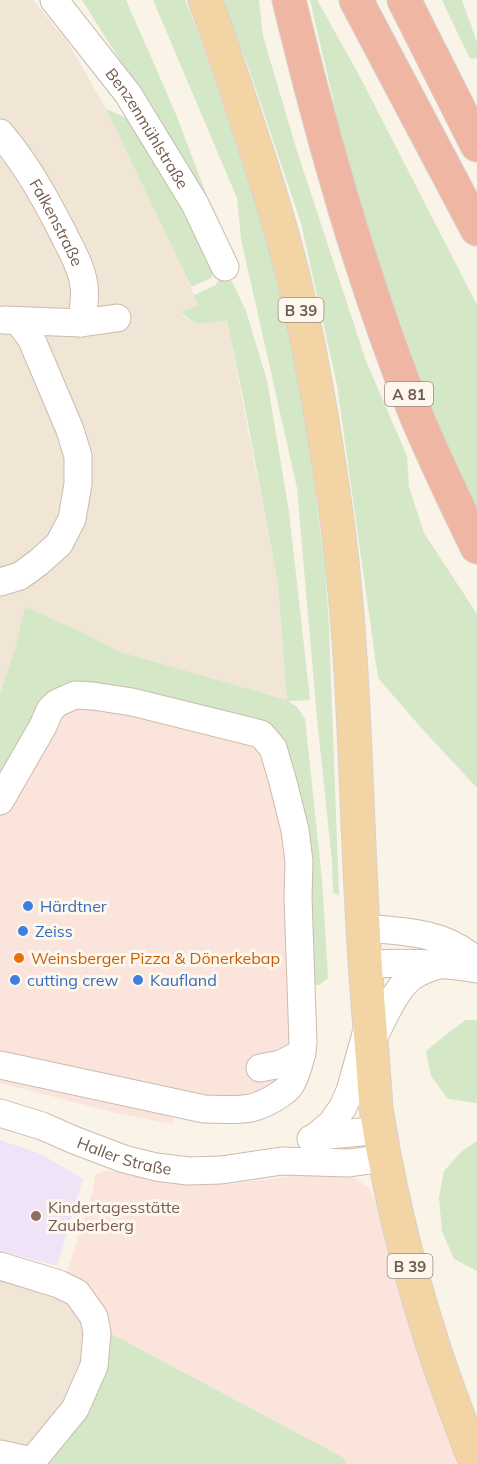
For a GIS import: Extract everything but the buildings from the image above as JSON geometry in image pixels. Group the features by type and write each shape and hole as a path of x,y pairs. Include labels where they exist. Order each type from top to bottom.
{"highway":[{"name":"A 81","path":"290,0 332,166 380,317 416,414 477,548"},
{"path":"356,0 477,229"},
{"path":"404,0 477,145"}],"main road":[{"name":"B 39","path":"205,0 222,44 275,208 299,302 325,438 338,523 348,632 363,928 376,1108 391,1191 408,1260 431,1340 476,1464"}],"street":[{"name":"Benzenmühlstraße","path":"54,0 128,94 195,204 225,267"},
{"name":"Falkenstraße","path":"0,133 42,194 80,269 85,302 81,323"},
{"path":"9,320 81,323 117,318"},
{"path":"0,582 20,576 59,544 72,519 78,484 78,456 70,430 31,338 9,320"},
{"path":"0,801 50,710 57,703 75,695 132,702 261,734 273,748 295,830 299,861 302,1053 291,1085 273,1099 251,1108 227,1110 206,1097 0,1065"},
{"path":"363,928 428,935 470,955 477,962"},
{"path":"366,964 440,964 477,969"},
{"name":"Haller Straße","path":"315,1138 331,1124 343,1107 371,1031 402,986 416,974 440,964"},
{"path":"260,1068 281,1064 302,1053"},
{"name":"Haller Straße","path":"0,1113 42,1126 124,1159 156,1167 188,1171 221,1170 282,1161 349,1163 382,1144"},
{"name":"Haller Straße","path":"255,1165 305,1140 330,1134 382,1144"},
{"path":"0,1266 60,1284 76,1293 94,1317 97,1333 94,1366 75,1409 31,1463 0,1454"}],"shaded area":[{"path":"0,0 33,0 69,44 106,109 198,305 180,312 197,324 227,321 278,584 287,700 117,651 90,636 25,609 0,694"},
{"path":"77,682 265,723 276,731 284,744 293,1094 175,1113 172,1124 112,1112 0,1083 0,787 48,696 62,684"},
{"name":"Kindertagesstätte Zauberberg","path":"0,1140 41,1154 83,1179 57,1266 13,1254 10,1257 0,1253"},
{"path":"105,1171 120,1172 170,1184 226,1184 321,1173 351,1176 368,1187 378,1204 391,1261 456,1464 347,1464 344,1458 108,1332 105,1309 90,1290 66,1276 94,1187 95,1175"},
{"path":"0,1273 71,1297 89,1323 79,1422 0,1464"}],"green space":[{"path":"82,0 126,0 175,112 207,196 191,180"},
{"path":"153,0 185,0 197,29 244,166 268,246 291,343 306,422 325,567 339,896 333,892 297,488 241,239 237,198"},
{"path":"223,0 259,0 263,36 296,148 366,361 407,456 409,487 424,533 477,614 477,788 378,678 337,385 301,223"},
{"path":"310,0 317,0 359,75 477,305 477,509 434,417 373,246 339,135"},
{"path":"442,0 462,0 477,42 477,58 469,57"},
{"path":"106,109 129,119 151,148 215,266 211,278 191,287"},
{"path":"225,267 246,311 267,380 289,512 310,700 288,701 297,707 305,719 322,879 328,978 319,985 307,984 284,744 276,731 265,723 77,682 62,684 48,696 0,787 0,694 16,645 25,607 90,636 117,651 287,700 278,584 227,321 197,324 180,312 198,305 194,295 216,285"},
{"path":"466,1020 477,1020 477,1103 448,1099 431,1076 426,1051"},
{"path":"477,1141 477,1271 454,1259 442,1231 439,1198 444,1171 462,1151"},
{"path":"108,1332 344,1458 347,1464 46,1464"}],"place":[{"name":"Härdtner","path":"28,906"},
{"name":"Zeiss","path":"23,931"},
{"name":"Weinsberger Pizza & Dönerkebap","path":"19,958"},
{"name":"cutting crew","path":"15,980"},
{"name":"Kaufland","path":"138,980"},
{"name":"Kindertagesstätte Zauberberg","path":"36,1216"}]}
